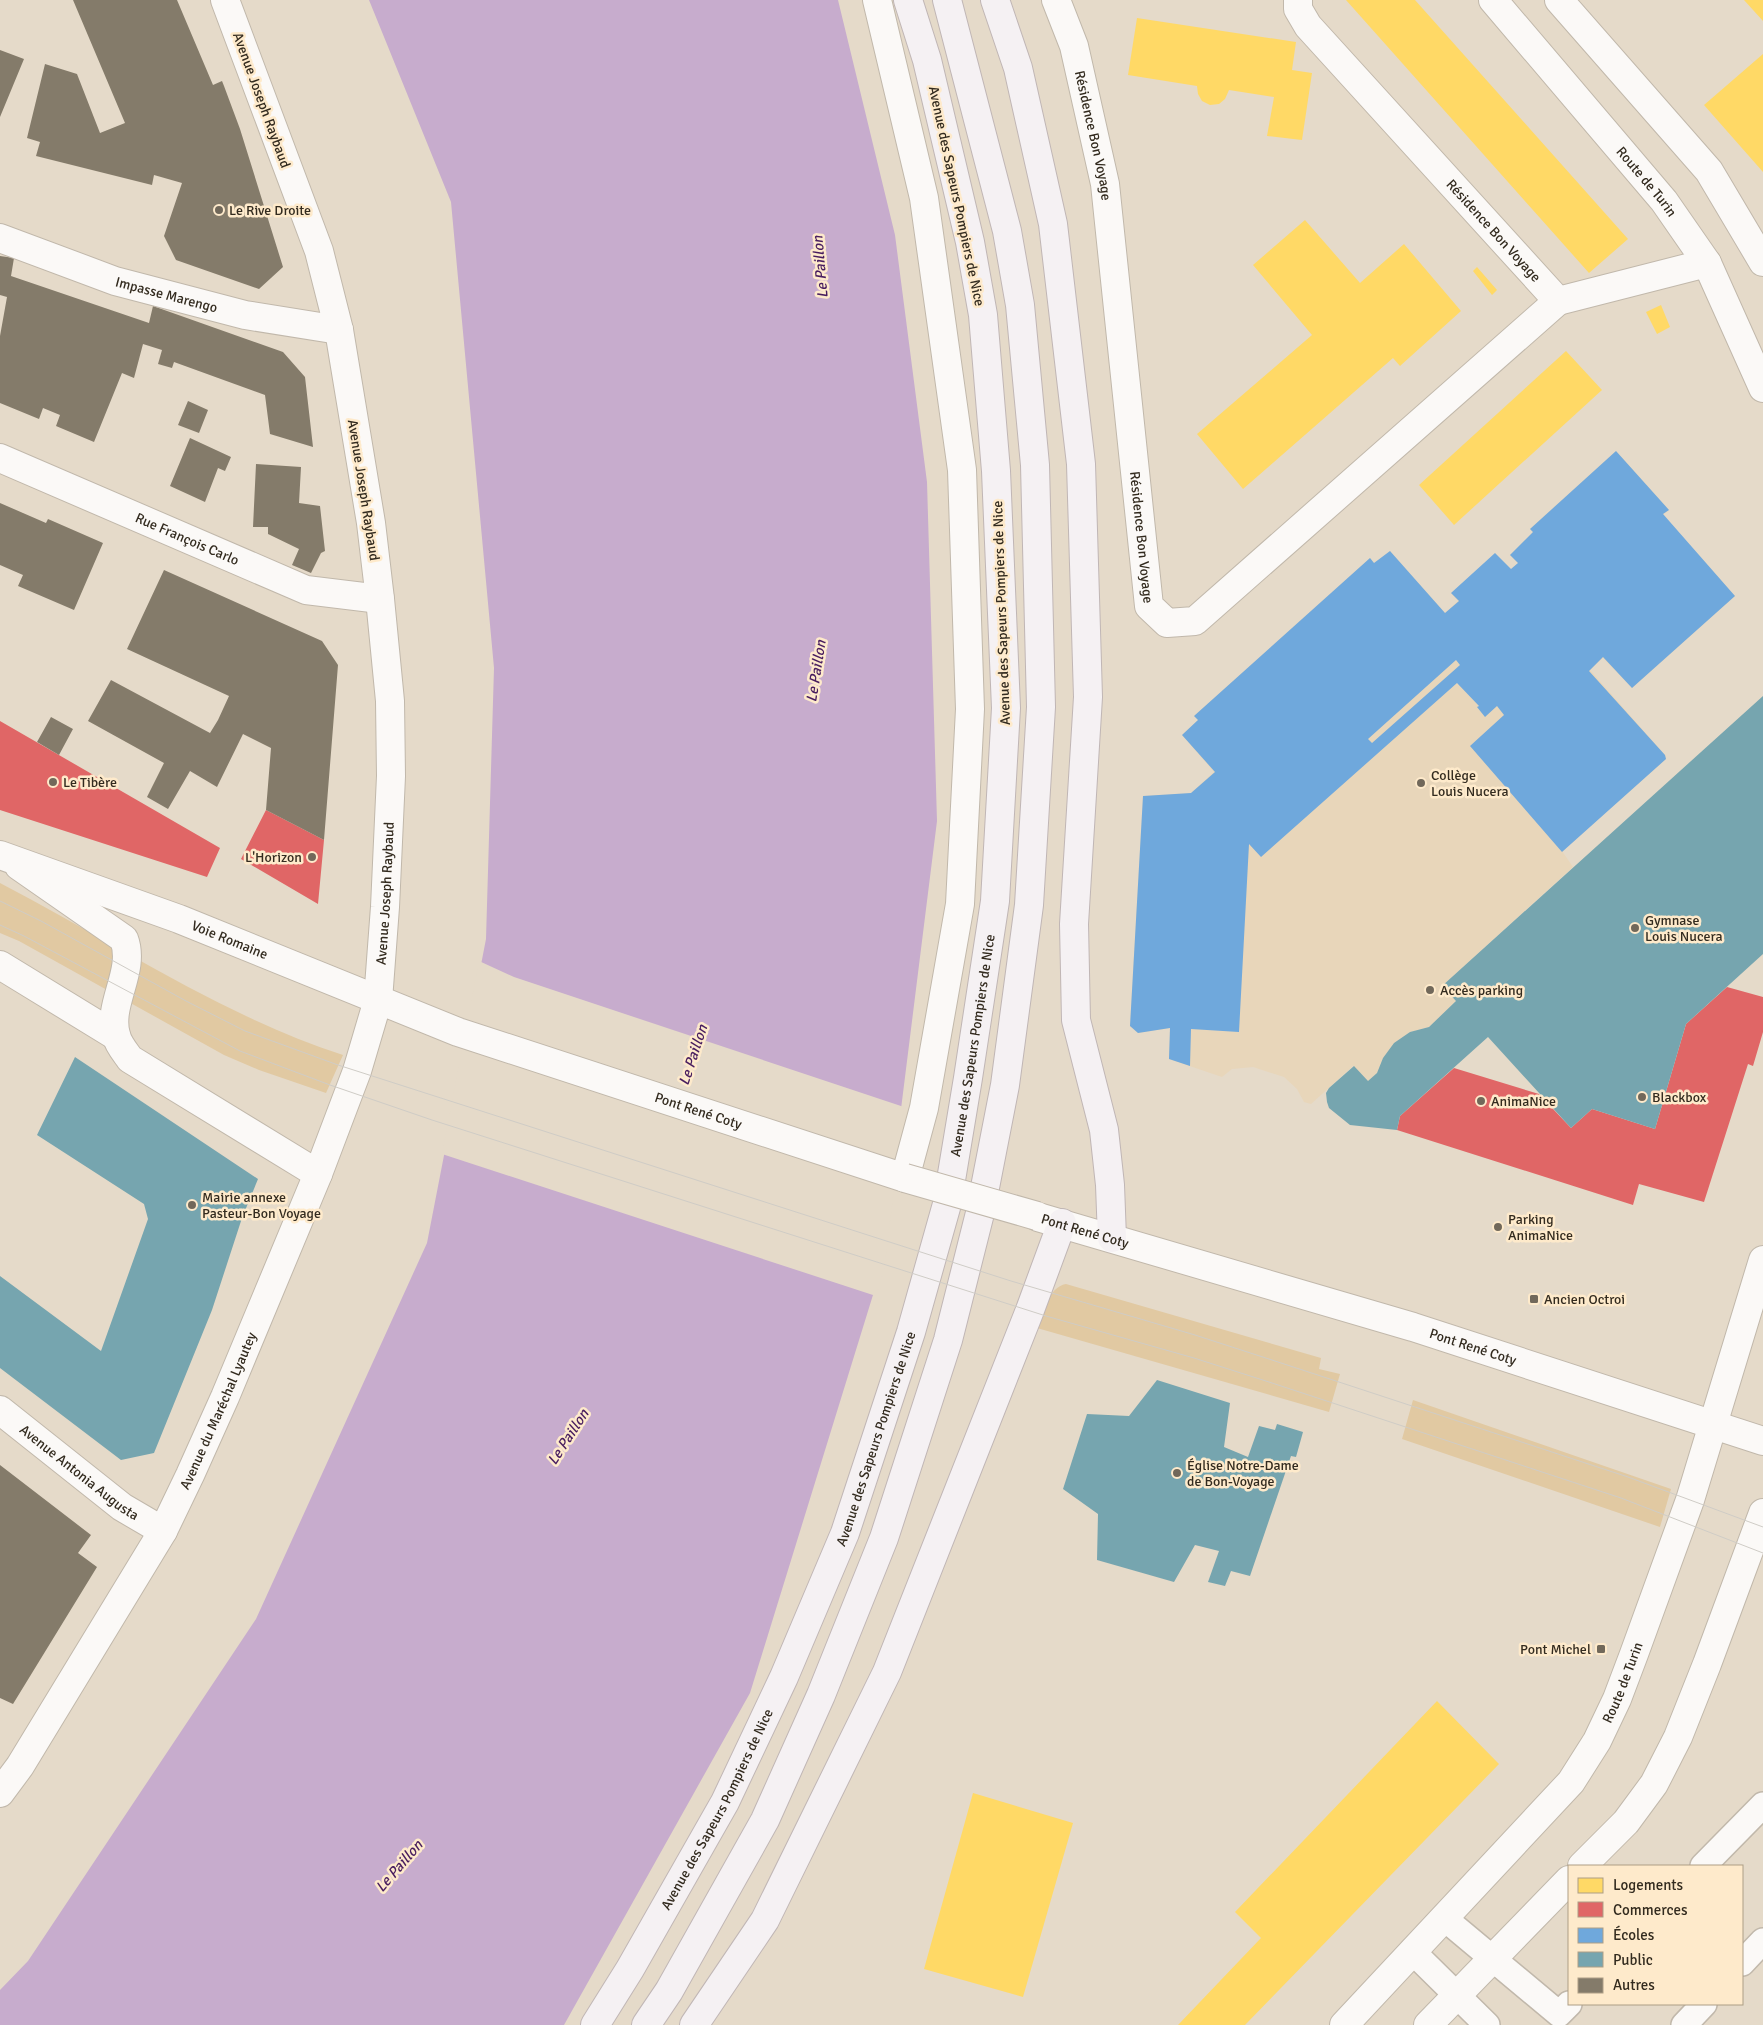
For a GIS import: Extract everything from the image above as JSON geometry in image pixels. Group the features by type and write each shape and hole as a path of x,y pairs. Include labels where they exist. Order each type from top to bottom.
{"main road":[{"name":"Avenue Joseph Raybaud","path":"225,0 318,252 339,330 371,523 390,701 391,776 385,907 378,1000"},
{"path":"877,0 924,198 962,470 970,708 960,904 924,1108 905,1178"},
{"name":"Avenue des Sapeurs Pompiers de Nice","path":"595,2025 630,1969 725,1802 784,1677 845,1533 911,1332 944,1213 968,1078 994,901 1006,708 996,471 983,315 970,242 927,60 908,0"},
{"path":"646,2025 669,1991 765,1820 821,1695 884,1538 948,1340 980,1213 1004,1085 1029,905 1041,707 1035,465 1020,305 1007,231 947,0"},
{"path":"995,0 1018,68 1053,224 1080,464 1088,687 1074,924 1076,1020 1104,1130 1110,1186 1112,1238"},
{"name":"Résidence Bon Voyage","path":"1056,0 1074,46 1105,184 1149,606 1167,623 1195,621 1558,301 1707,263"},
{"name":"Résidence Bon Voyage","path":"1298,0 1298,9 1308,26 1558,301"},
{"name":"Route de Turin","path":"1493,0 1664,201 1707,263 1763,388"},
{"path":"1558,0 1709,171 1763,262"},
{"name":"Impasse Marengo","path":"0,238 115,281 245,315 339,330"},
{"name":"Rue François Carlo","path":"0,458 306,590 380,599"},
{"path":"4,856 124,939 127,948 126,967 115,1022 116,1036"},
{"name":"Voie Romaine","path":"4,856 188,923 458,1032"},
{"path":"0,965 116,1036 130,1059 318,1174"},
{"name":"Avenue du Maréchal Lyautey","path":"4,1780 80,1669 163,1531 225,1397 318,1174 357,1071 378,1000"},
{"name":"Pont René Coty","path":"458,1032 905,1178 1404,1324 1714,1423 1763,1441"},
{"path":"694,2025 765,1920 887,1672 1033,1303 1050,1220"},
{"name":"Route de Turin","path":"1344,2025 1570,1782 1597,1741 1617,1699 1690,1500 1763,1260"},
{"name":"Avenue Antonia Augusta","path":"0,1410 122,1507 163,1531"},
{"path":"1583,1865 1626,1822 1654,1784 1678,1737 1763,1513"},
{"path":"1428,2025 1568,1881"}],"lane":[{"path":"1704,1865 1763,1805"},
{"path":"1444,1918 1559,2014 1568,2005"},
{"path":"1743,1962 1763,1941"},
{"path":"1412,1951 1487,2025"},
{"path":"1684,2025 1703,2005"}],"shaded area":[{"name":"Collège Louis Nucera","path":"1616,451 1669,510 1663,515 1735,596 1632,688 1603,658 1590,670 1665,755 1666,759 1562,851 1573,867 1442,986 1456,1001 1429,1027 1410,1032 1394,1043 1383,1058 1377,1073 1368,1081 1353,1066 1311,1104 1304,1102 1297,1089 1284,1077 1253,1067 1232,1069 1222,1077 1169,1059 1170,1028 1138,1033 1130,1026 1143,796 1191,793 1214,772 1182,735 1198,720 1194,716 1370,558 1374,563 1390,551 1445,613 1458,601 1451,593 1511,569 1518,563 1510,555 1533,532 1530,529"},
{"path":"0,883 210,999 298,1039 343,1055 326,1093 259,1070 224,1055 19,941 0,933"},
{"path":"1066,1284 1321,1358 1319,1369 1340,1374 1329,1412 1037,1328 1051,1295 1060,1286"},
{"path":"1413,1400 1671,1489 1660,1527 1402,1439"}],"water":[{"name":"Le Paillon","path":"369,0 838,0 895,235 927,482 937,821 881,1269 750,1693 564,2025 0,2025 0,1990 28,1961 256,1619 427,1243 486,939 494,668 451,202"}],"pier":[{"path":"479,961 514,977 904,1107 884,1270 876,1296 442,1154"}],"building: Logements":[{"path":"1346,0 1415,0 1628,239 1589,273"},
{"path":"1744,0 1763,0 1763,21"},
{"path":"1137,18 1296,42 1292,70 1312,73 1302,140 1267,136 1274,97 1229,90 1225,99 1219,104 1210,105 1202,101 1198,94 1197,86 1128,75"},
{"path":"1763,54 1763,172 1704,105"},
{"path":"1305,220 1360,283 1404,244 1461,311 1400,366 1393,358 1243,489 1197,434 1312,335 1253,265"},
{"path":"1477,267 1497,290 1492,295 1473,271"},
{"path":"1661,305 1670,327 1657,334 1646,312"},
{"path":"1566,351 1602,390 1454,525 1419,485"},
{"path":"1437,1701 1499,1764 1245,2025 1178,2025 1261,1938 1235,1912"},
{"path":"973,1793 1073,1823 1023,1997 924,1969"}],"building: Commerces":[{"name":"Le Tibère","path":"0,721 220,848 207,877 0,810"},
{"path":"266,810 324,840 318,904 241,859"},
{"name":"AnimaNice","path":"1727,987 1763,997 1763,1032 1753,1066 1748,1064 1704,1202 1639,1184 1633,1205 1397,1130 1400,1116 1454,1068 1539,1094 1571,1128 1592,1109 1655,1129 1686,1024"}],"building: Écoles":[{"name":"Collège Louis Nucera","path":"1616,451 1669,510 1663,514 1735,596 1632,688 1603,657 1589,671 1665,755 1666,759 1562,852 1470,746 1504,715 1497,706 1485,717 1477,707 1479,706 1457,683 1261,857 1249,844 1239,1032 1191,1029 1190,1066 1169,1059 1170,1028 1138,1033 1130,1026 1143,796 1191,793 1215,772 1182,735 1198,720 1194,716 1370,558 1374,563 1390,551 1445,613 1459,601 1451,593 1495,553 1511,569 1518,563 1510,555 1533,532 1530,529","holes":["1456,660 1460,665 1372,743 1368,739"]}],"building: Public":[{"name":"Gymnase Louis Nucera","path":"1763,696 1763,954 1686,1024 1655,1129 1592,1109 1571,1128 1488,1037 1400,1116 1397,1130 1350,1125 1329,1108 1326,1093 1329,1088 1354,1066 1368,1081 1377,1073 1383,1058 1394,1043 1410,1032 1429,1027 1456,1001 1442,986"},
{"path":"75,1057 258,1179 242,1218 212,1310 154,1453 121,1460 0,1368 0,1276 101,1351 148,1219 144,1204 37,1135"},
{"name":"Église Notre-Dame de Bon-Voyage","path":"1157,1380 1230,1403 1224,1447 1248,1457 1259,1426 1275,1430 1277,1424 1303,1432 1296,1457 1291,1456 1250,1576 1231,1571 1225,1586 1208,1582 1219,1551 1195,1545 1174,1582 1097,1560 1098,1514 1063,1489 1087,1414 1129,1416"}],"building: Autres":[{"path":"73,0 177,0 213,85 222,81 224,86 240,129 283,267 259,289 176,260 164,236 182,183 154,175 152,185 36,156 40,142 27,138 45,64 77,74 100,133 125,123"},
{"path":"0,50 24,59 0,117"},
{"path":"0,256 14,258 11,276 149,323 153,306 283,352 305,377 313,447 270,434 265,395 174,362 172,368 158,364 162,350 143,344 134,378 122,373 94,442 56,426 60,415 43,408 39,419 0,403 0,336 7,297 0,295"},
{"path":"188,401 208,410 199,433 178,425"},
{"path":"190,438 231,457 225,471 218,468 205,502 170,486"},
{"path":"256,464 301,467 299,503 320,506 325,551 321,553 311,573 292,565 299,549 268,534 268,527 253,527"},
{"path":"0,503 46,523 48,519 103,543 74,610 18,586 23,575 0,565"},
{"path":"164,570 322,641 338,665 324,840 266,810 271,748 243,734 217,787 190,771 168,809 147,797 164,763 88,721 111,680 210,733 218,720 229,696 127,649"},
{"path":"51,717 73,729 59,755 37,742"},
{"path":"0,1465 91,1535 78,1553 97,1567 13,1704 0,1698"}],"tram line":[{"path":"0,901 41,921 186,1001 245,1031 338,1065 1011,1281 1195,1335 1628,1477 1763,1527"},
{"path":"0,925 240,1051 330,1085 432,1120 1046,1316 1194,1358 1269,1382 1621,1498 1763,1553"}],"place":[{"name":"Le Rive Droite","path":"219,210"},
{"name":"Le Tibère","path":"53,782"},
{"name":"Collège Louis Nucera","path":"1421,783"},
{"name":"L'Horizon","path":"312,857"},
{"name":"Gymnase Louis Nucera","path":"1635,928"},
{"name":"Accès parking","path":"1430,990"},
{"name":"Blackbox","path":"1642,1097"},
{"name":"AnimaNice","path":"1481,1101"},
{"name":"Mairie annexe Pasteur-Bon Voyage","path":"192,1205"},
{"name":"Parking AnimaNice","path":"1498,1227"},
{"name":"Ancien Octroi","path":"1534,1299"},
{"name":"Église Notre-Dame de Bon-Voyage","path":"1177,1473"},
{"name":"Pont Michel","path":"1601,1649"}]}
